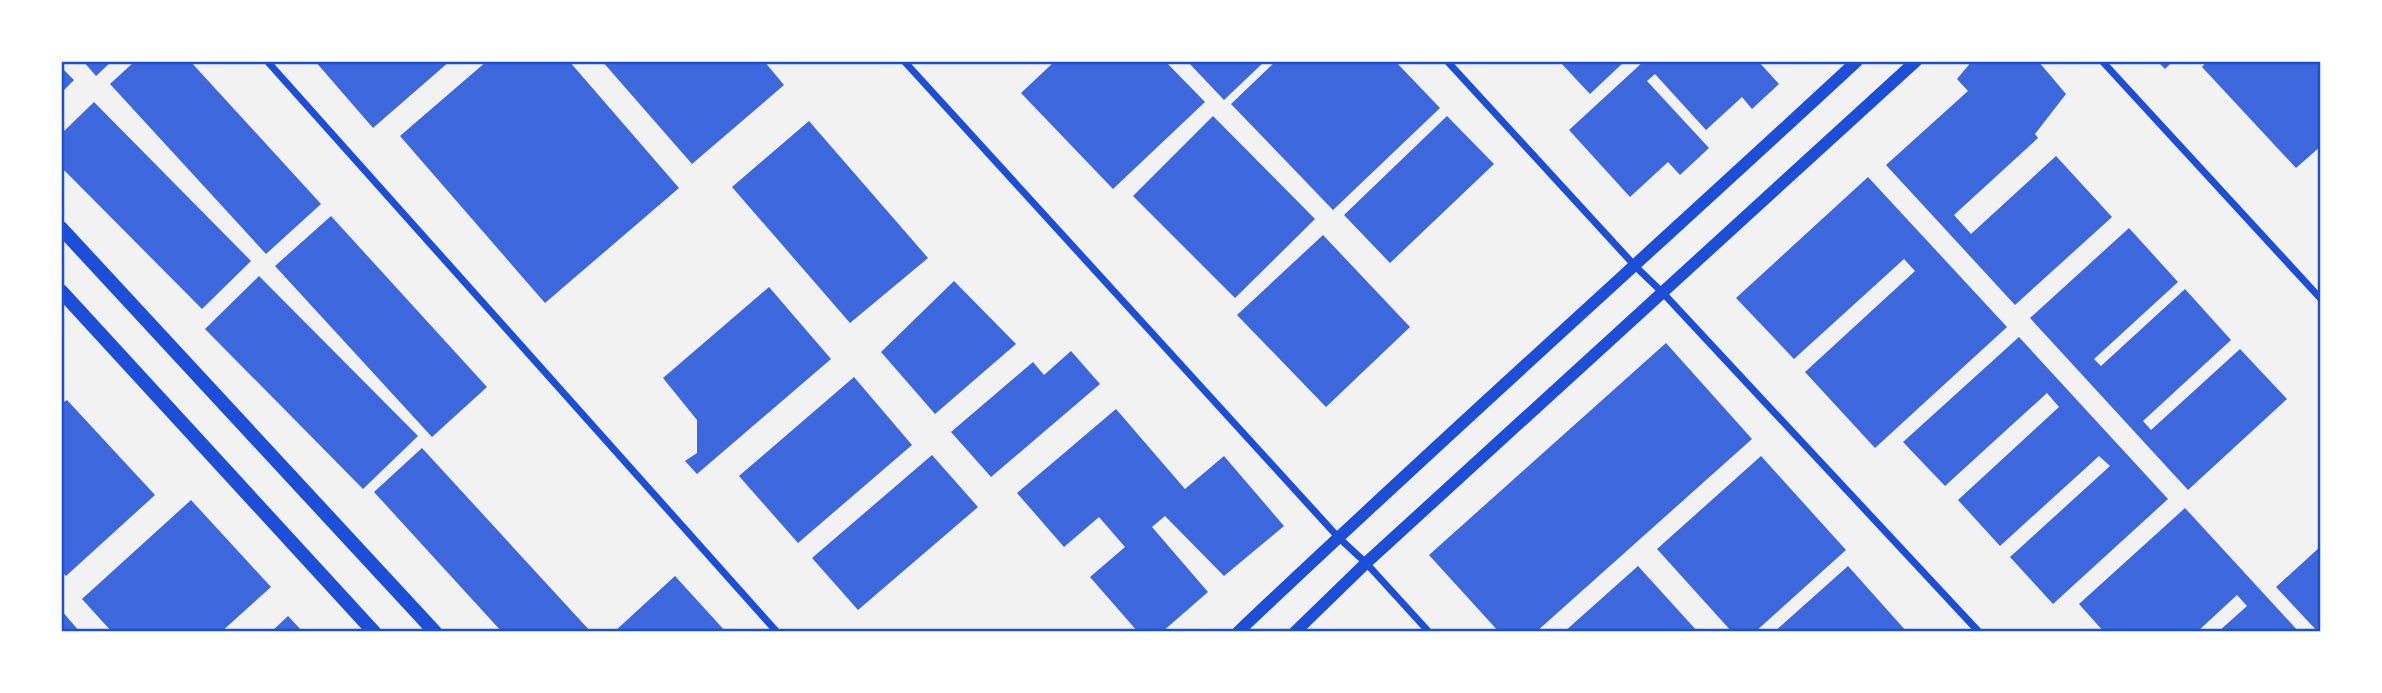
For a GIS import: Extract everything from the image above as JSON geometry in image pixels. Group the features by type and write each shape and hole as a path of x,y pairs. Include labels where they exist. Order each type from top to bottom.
{"main road":[{"path":"61,228 435,632"},
{"path":"61,291 374,632"}],"street":[{"path":"267,61 776,632"},
{"path":"904,61 1338,537 1366,563 1429,632"},
{"path":"1447,61 1636,267 1979,632"},
{"path":"1238,632 1857,61"},
{"path":"1295,632 1366,563 1916,61"},
{"path":"2102,61 2321,299"}],"building":[{"path":"83,61 112,61 96,76"},
{"path":"135,61 190,61 321,204 266,254 110,84"},
{"path":"315,61 450,61 373,128"},
{"path":"487,61 569,61 679,188 545,303 400,136"},
{"path":"602,61 764,61 784,85 692,164"},
{"path":"1055,61 1165,61 1205,102 1113,189 1021,93"},
{"path":"1187,61 1265,61 1224,100"},
{"path":"1276,61 1395,61 1440,108 1333,210 1231,104"},
{"path":"1559,61 1625,61 1590,94"},
{"path":"1644,61 1758,61 1779,84 1752,109 1742,97 1706,130 1655,74 1647,81 1709,148 1680,175 1668,162 1630,197 1569,130"},
{"path":"1972,61 2038,61 2066,94 2035,134 2038,138 1954,215 1971,234 2056,156 2112,217 2015,305 1886,165 1968,91 1957,79"},
{"path":"2157,61 2173,61 2165,69"},
{"path":"2207,61 2321,61 2321,146 2296,168 2202,67"},
{"path":"61,67 74,80 61,93"},
{"path":"94,102 251,261 202,309 61,167 61,134"},
{"path":"1213,116 1315,219 1235,298 1133,196"},
{"path":"1447,116 1494,164 1390,263 1344,215"},
{"path":"809,121 928,258 850,323 732,187"},
{"path":"1868,177 2007,327 1875,448 1805,372 1915,271 1904,259 1794,359 1736,298"},
{"path":"331,216 487,387 432,437 275,266"},
{"path":"2129,228 2178,282 2094,359 2101,366 2185,289 2231,340 2143,421 2151,430 2240,349 2287,399 2188,490 2030,318"},
{"path":"1323,235 1410,327 1326,407 1237,315"},
{"path":"259,276 418,436 363,489 205,329"},
{"path":"954,281 1016,344 935,414 881,352"},
{"path":"769,287 831,359 697,474 685,461 697,453 697,420 663,378"},
{"path":"2019,337 2168,499 2053,604 2010,557 2110,466 2099,456 2000,546 1958,500 2059,407 2047,393 1945,486 1903,442"},
{"path":"1666,343 1752,439 1536,632 1499,632 1429,555"},
{"path":"1071,351 1100,384 991,477 951,432 1033,362 1044,375"},
{"path":"854,377 912,445 798,543 739,476"},
{"path":"67,400 155,495 66,576 61,571 61,404"},
{"path":"1116,409 1185,489 1224,456 1284,526 1224,576 1165,516 1152,527 1208,592 1162,632 1138,632 1090,577 1125,547 1099,517 1064,547 1017,493"},
{"path":"422,448 591,632 502,632 374,492"},
{"path":"932,455 978,507 858,610 812,558"},
{"path":"1761,456 1846,550 1755,632 1732,632 1657,549"},
{"path":"191,500 271,587 221,632 112,632 82,599"},
{"path":"2185,508 2299,632 2218,632 2247,606 2237,595 2197,632 2104,632 2079,604"},
{"path":"2321,546 2321,632 2318,632 2276,587"},
{"path":"1638,566 1698,632 1564,632"},
{"path":"1848,566 1907,632 1774,632"},
{"path":"675,576 726,632 614,632"},
{"path":"61,610 80,632 61,632"},
{"path":"288,616 303,632 271,632"}]}
